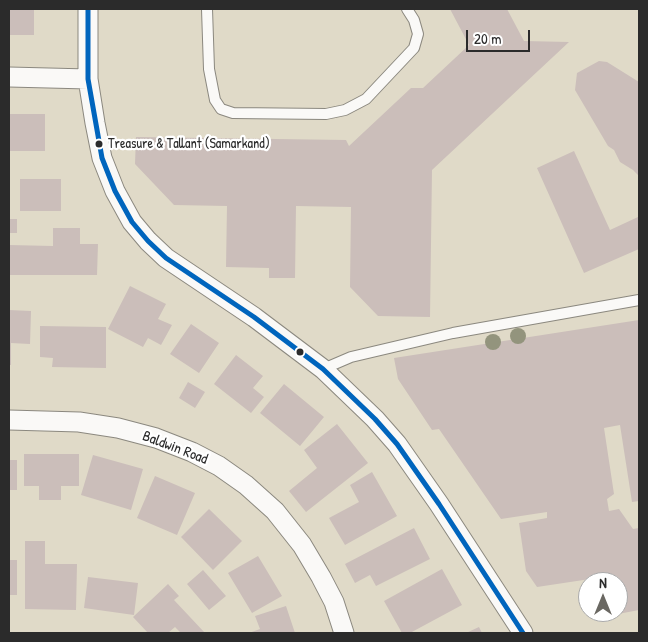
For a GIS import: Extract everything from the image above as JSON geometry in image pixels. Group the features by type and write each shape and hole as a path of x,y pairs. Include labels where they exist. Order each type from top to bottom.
{"street":[{"path":"88,9 88,79 90,100 102,158 115,191 132,222 166,258 254,317 323,369 375,419 397,444 439,504 523,633"},
{"path":"9,78 88,79"},
{"name":"Baldwin Road","path":"9,420 79,422 118,428 156,438 192,452 219,466 246,485 275,511 302,545 322,577 334,602 344,633"}],"lane":[{"path":"207,9 209,69 215,100 221,109 233,113 326,114 345,110 366,99 414,48 418,34 414,20 407,9"},
{"path":"323,369 351,357 453,333 639,300"}],"building":[{"path":"9,9 34,9 34,35 9,35"},
{"path":"450,9 507,9 524,41 569,42 432,170 430,317 378,316 350,287 351,207 296,206 295,278 269,278 269,268 226,267 227,206 174,205 135,164 136,137 346,140 349,146 411,88 423,88 469,45"},
{"path":"599,61 607,62 639,82 639,176 620,162 614,150 608,146 575,90 577,73"},
{"path":"9,114 45,114 45,151 9,151"},
{"path":"574,151 610,230 638,217 639,220 639,249 584,273 537,168"},
{"path":"20,179 61,179 61,211 20,211"},
{"path":"9,219 17,219 17,233 9,233"},
{"path":"53,228 80,228 80,244 98,244 97,275 9,275 9,245 53,246"},
{"path":"130,286 166,304 158,319 172,325 161,345 148,338 143,347 108,329"},
{"path":"9,310 31,311 30,344 11,343 11,365 9,365"},
{"path":"639,320 639,501 632,502 620,425 604,428 614,494 607,499 609,511 619,509 633,529 639,528 639,610 628,612 628,572 578,572 578,581 537,587 526,571 519,523 547,518 547,512 501,519 439,429 432,430 398,379 394,358"},
{"path":"191,324 219,343 199,373 170,354"},
{"path":"40,326 106,327 106,368 52,367 53,358 40,357"},
{"path":"236,355 263,376 253,388 264,397 251,413 214,384"},
{"path":"188,382 205,392 195,408 179,398"},
{"path":"284,384 324,417 300,446 260,413"},
{"path":"337,424 368,463 306,512 289,491 317,468 304,450"},
{"path":"24,454 79,454 79,486 61,486 61,500 39,500 39,486 24,486"},
{"path":"93,455 143,469 131,510 81,495"},
{"path":"9,460 17,460 17,490 9,490"},
{"path":"372,472 397,516 345,545 329,518 359,502 350,485"},
{"path":"155,476 195,493 177,535 137,518"},
{"path":"209,509 242,541 213,570 181,537"},
{"path":"414,528 430,559 376,586 370,575 355,583 345,564"},
{"path":"25,541 45,541 45,564 77,564 76,610 25,609"},
{"path":"258,556 282,596 252,613 228,573"},
{"path":"9,560 17,560 17,595 9,595"},
{"path":"442,569 462,605 410,633 402,633 384,601"},
{"path":"203,570 226,596 209,610 187,584"},
{"path":"88,577 138,583 134,615 84,608"},
{"path":"168,584 179,596 174,600 205,633 181,633 175,627 168,633 148,633 133,617"},
{"path":"286,606 295,633 249,633 260,629 255,616"},
{"path":"479,627 482,633 466,633"}],"transit line":[{"path":"88,9 88,79 102,158 115,191 132,222 166,258 254,317 323,369 375,419 397,444 439,504 523,633"}],"place":[{"name":"Treasure & Tallant (Samarkand)","path":"99,144"}]}
